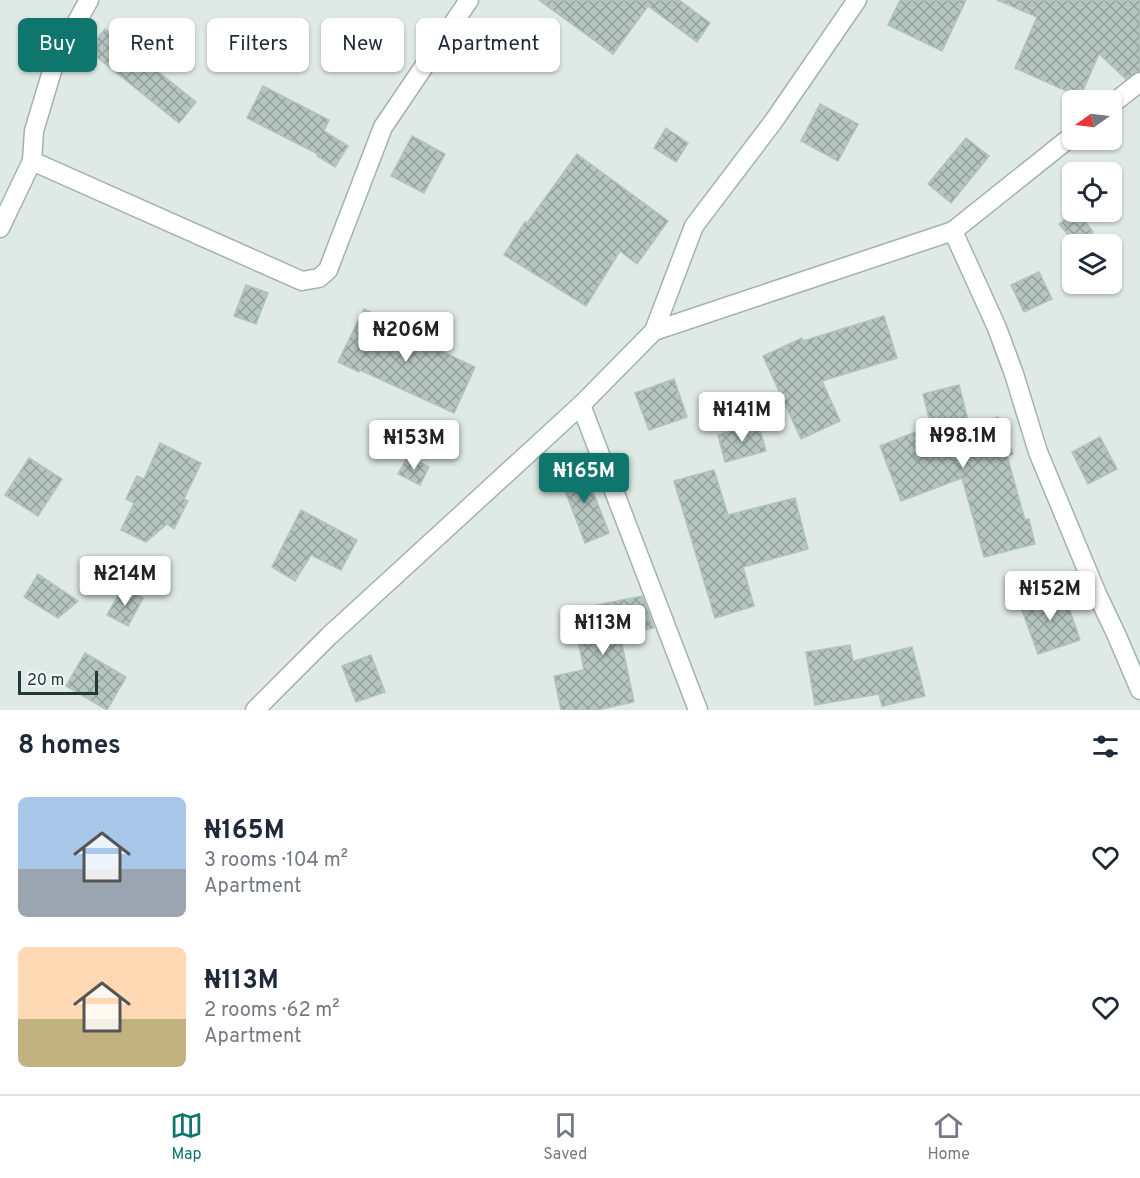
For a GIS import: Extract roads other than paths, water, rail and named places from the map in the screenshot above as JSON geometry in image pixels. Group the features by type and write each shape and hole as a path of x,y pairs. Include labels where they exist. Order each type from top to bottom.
{"street":[{"path":"0,228 32,161 34,131 55,61 88,0"},
{"path":"32,161 302,281 319,278 328,270 383,127 469,0"},
{"path":"255,710 328,636 581,405 654,331 694,226 773,122 857,0"},
{"path":"1122,96 1140,82"},
{"path":"654,331 953,231 1062,143"},
{"path":"953,231 997,328 1046,472 1140,690"},
{"path":"581,405 699,710"}]}
